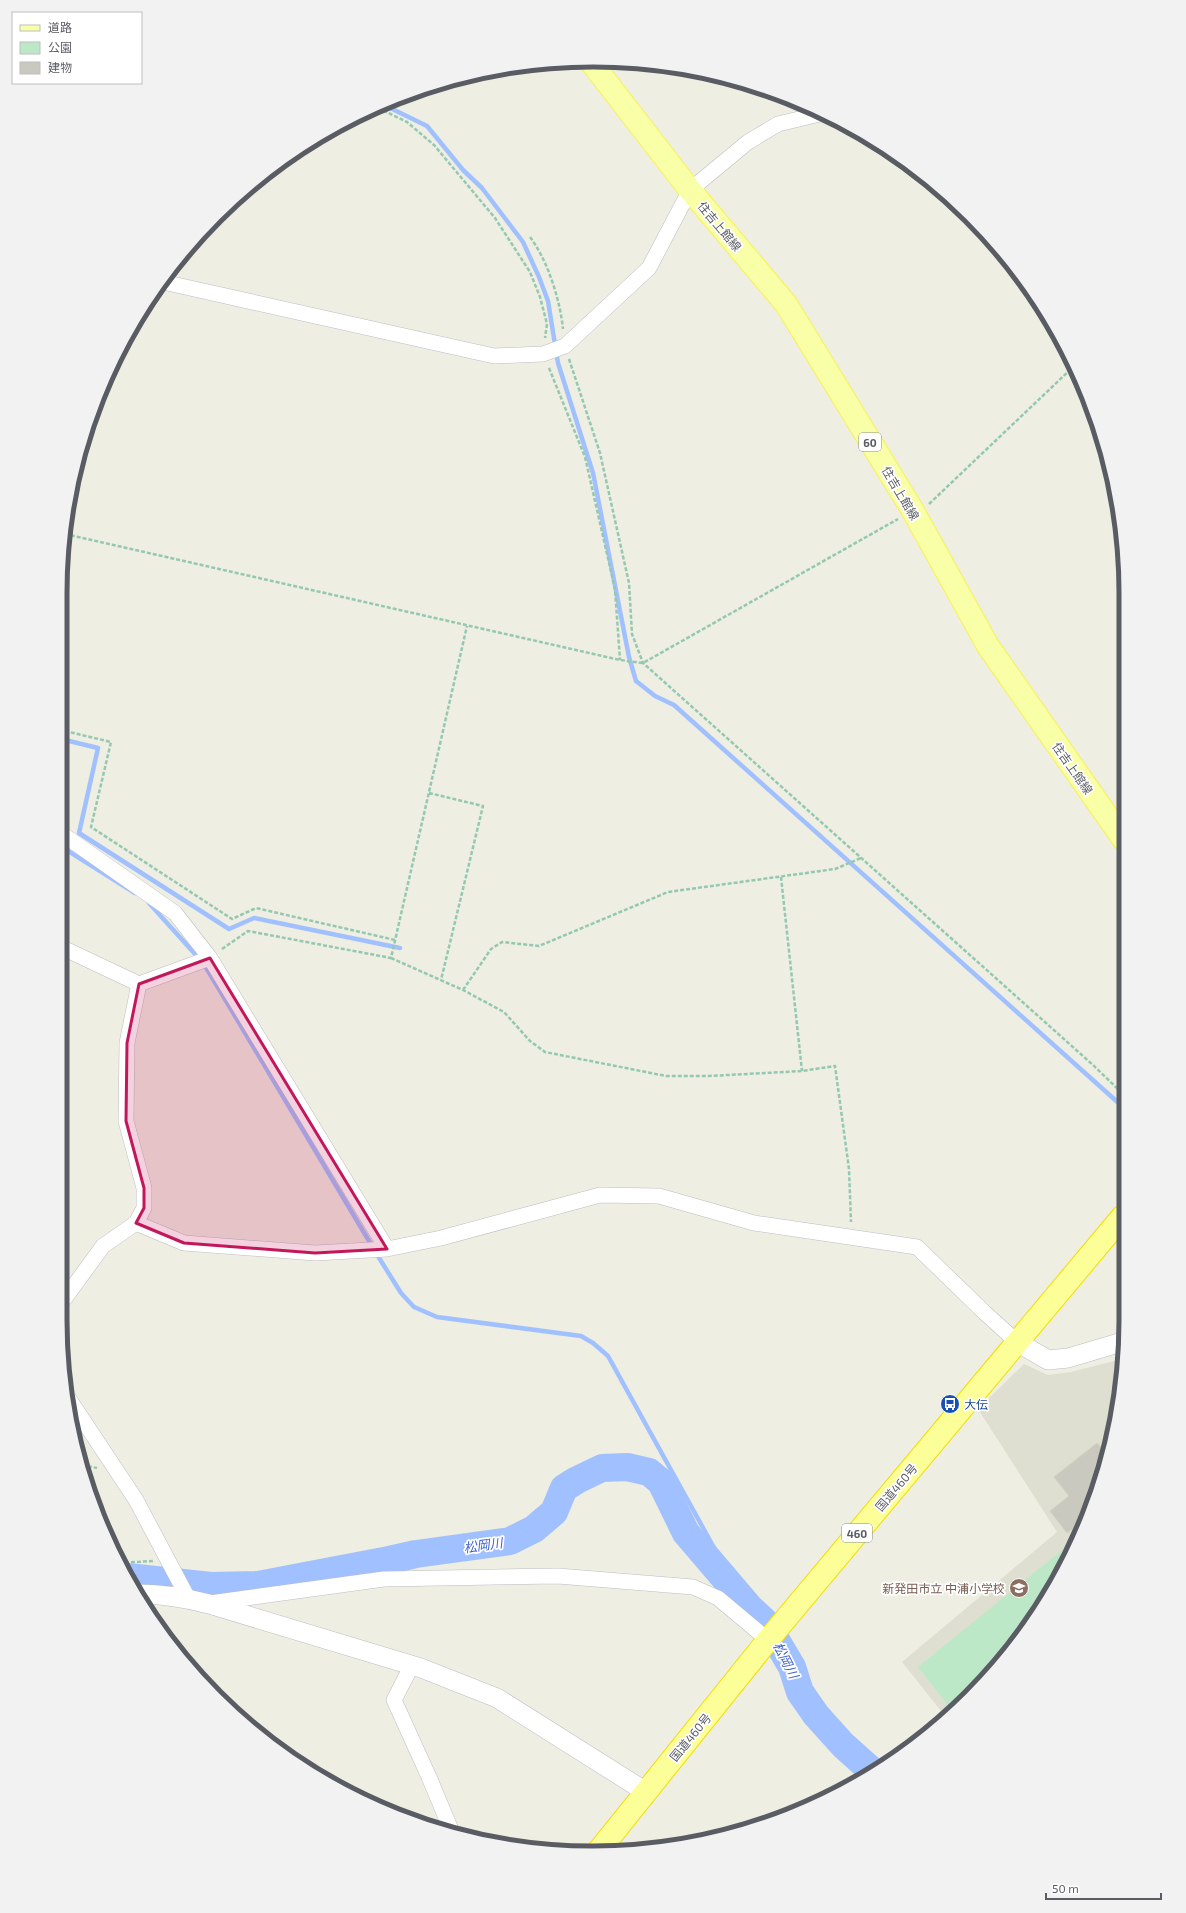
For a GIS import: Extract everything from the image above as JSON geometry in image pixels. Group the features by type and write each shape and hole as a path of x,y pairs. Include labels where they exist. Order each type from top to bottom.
{"highway":[{"name":"国道460号","path":"603,1846 768,1640 1119,1221"}],"main road":[{"name":"住吉上館線","path":"596,67 690,190 786,304 913,511 988,646 1119,833"}],"street":[{"path":"169,283 494,356 543,354 565,346 649,268 690,190 748,142 778,124 813,116"},
{"path":"67,837 175,913 210,958 387,1249"},
{"path":"67,950 140,984 210,958"},
{"path":"67,1295 102,1246 136,1223 144,1208 144,1188 126,1121 127,1043 140,984"},
{"path":"136,1223 184,1243 315,1252 387,1249 441,1238 600,1195 659,1196 754,1223 917,1247 985,1314 1017,1342 1048,1360 1068,1358 1118,1343"},
{"path":"75,1408 136,1500 188,1598"},
{"path":"209,1604 384,1579 558,1576 693,1587 718,1598 768,1640"},
{"path":"144,1594 188,1598 209,1604 412,1665 497,1698 646,1792"},
{"path":"412,1665 394,1700 449,1826"}],"path":[{"path":"530,237 536,245 553,285 561,313 565,346 600,453 629,583 632,634 643,663 1093,1065 1119,1090"},
{"path":"71,536 467,626 620,660 643,663 913,511 922,510 1070,370"},
{"path":"391,958 467,626"},
{"path":"67,732 111,742 91,827 232,919 256,908 395,940"},
{"path":"429,793 483,806 441,980"},
{"path":"463,990 491,949 502,942 539,946 668,892 835,869 861,858"},
{"path":"781,877 802,1071"},
{"path":"210,958 248,931 391,958 463,990 504,1012 530,1041 545,1052 666,1076 709,1076 802,1071 835,1066 849,1169 852,1237"},
{"path":"126,1563 168,1561"}],"highlighted area":[{"path":"210,958 387,1249 315,1253 184,1243 136,1223 144,1208 144,1188 126,1121 127,1043 139,984"}],"shaded area":[{"name":"新発田市立 中浦小学校","path":"1117,1360 1109,1423 1091,1489 1079,1521 1065,1553 1049,1583 1030,1612 988,1667 965,1692 942,1713 902,1662 1057,1532 978,1409 1024,1364 1048,1375 1071,1372"}],"green space":[{"path":"1069,1545 1049,1583 1010,1640 988,1667 949,1707 918,1667"}],"building":[{"path":"1097,1443 1103,1449 1091,1489 1079,1521 1077,1525 1067,1533 1050,1511 1069,1496 1054,1477"}],"waterway":[{"path":"390,108 427,126 463,170 482,188 523,242 539,277 548,301 558,363 593,473 629,657 636,681 655,696 674,705 1119,1103"},
{"path":"67,740 98,748 79,833 229,929 254,918 400,948"},
{"path":"67,850 135,893"},
{"path":"149,903 204,964 372,1246"},
{"path":"376,1253 401,1293 414,1307 437,1317 581,1336 593,1343 608,1356 718,1555 729,1585"},
{"name":"松岡川","path":"134,1578 211,1586 258,1585 416,1554 510,1541 534,1529 554,1512 564,1488 577,1480 602,1468 627,1467 649,1472 661,1482 686,1533 750,1608 766,1623 792,1667 800,1692 816,1715 843,1745 868,1768"}],"place":[{"name":"大伝","path":"950,1404"},
{"name":"新発田市立 中浦小学校","path":"1019,1588"}]}
